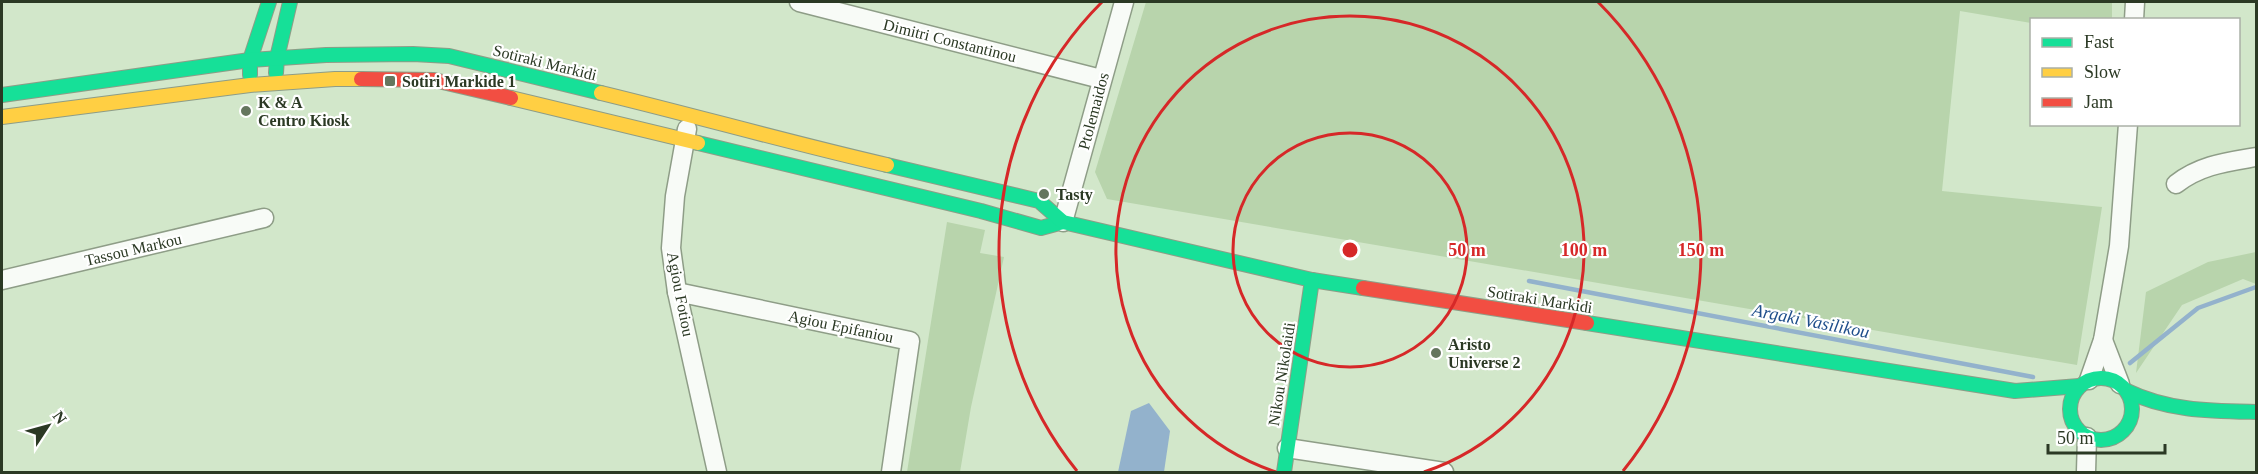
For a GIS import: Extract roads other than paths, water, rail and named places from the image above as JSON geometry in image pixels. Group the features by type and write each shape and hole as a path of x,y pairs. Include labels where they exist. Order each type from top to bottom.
{"street":[{"path":"250,85 250,60 269,2"},
{"path":"291,2 299,37 307,47 326,55"},
{"path":"276,83 277,58 291,2"},
{"name":"Dimitri Constantinou","path":"799,2 1101,79"},
{"name":"Ptolemaidos","path":"1063,222 1124,2"},
{"path":"2134,18 2135,2"},
{"name":"Sotiraki Markidi","path":"2,95 250,60 326,55 449,56 689,114 803,146 1039,201 1063,222 1312,280 2015,391 2084,383"},
{"name":"Sotiraki Markidi","path":"2,117 250,85 335,79 434,80 1041,228 1063,222"},
{"name":"Agiou Fotiou","path":"689,114 675,196 671,248 678,292 717,472"},
{"path":"2072,423 2070,403 2084,383 2103,340 2119,246 2128,126"},
{"path":"2176,184 2207,166 2256,157"},
{"name":"Tassou Markou","path":"2,280 264,218"},
{"name":"Nikou Nikolaidi","path":"1284,472 1312,280"},
{"name":"Agiou Epifaniou","path":"678,292 910,342 891,472"},
{"path":"2053,412 2072,423 2081,434 2104,441 2120,435 2126,429 2131,420 2132,400 2123,387 2103,340"},
{"path":"2084,383 2100,377 2111,379 2145,401 2177,409 2256,412"},
{"name":"Sotiraki Markidi","path":"2015,391 2034,401"},
{"path":"2126,429 2145,425"},
{"path":"2086,472 2087,437"},
{"path":"1287,448 1433,472"}],"water":[{"path":"1149,403 1170,431 1164,472 1118,472 1131,411"}],"waterway":[{"name":"Argaki Vasilikou","path":"1529,281 2033,377"},
{"name":"Argaki Vasilikou","path":"2130,363 2198,308 2256,287"}],"place":[{"name":"Sotiri Markide 1","path":"390,81"},
{"name":"K & A Centro Kiosk","path":"246,111"},
{"name":"Tasty","path":"1044,194"},
{"name":"Aristo Universe 2","path":"1436,353"}]}
